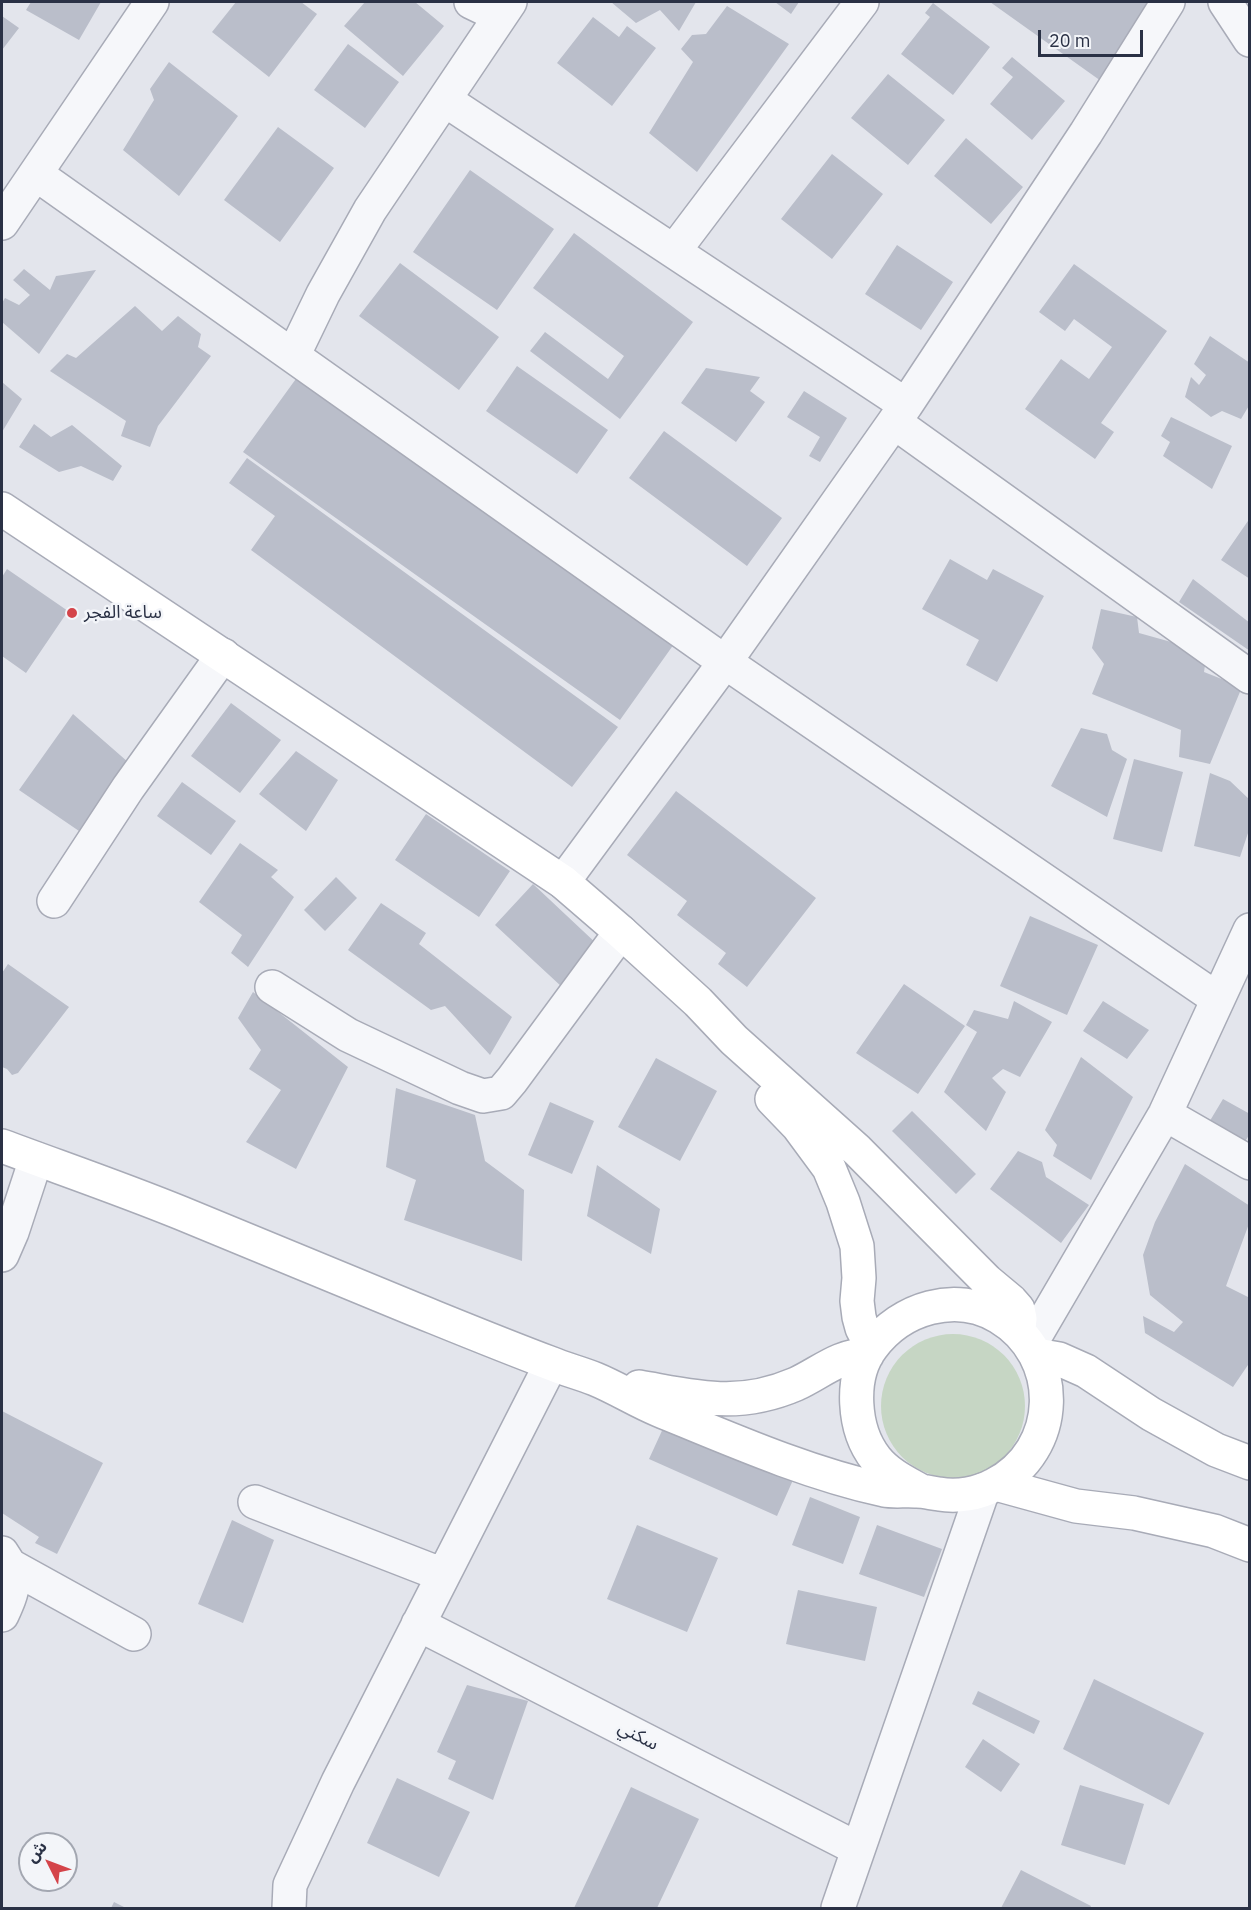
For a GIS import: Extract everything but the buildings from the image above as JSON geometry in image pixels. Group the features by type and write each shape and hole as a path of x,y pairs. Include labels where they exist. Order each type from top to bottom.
{"main road":[{"path":"2,509 563,882 621,932 698,1002 734,1040 857,1150 987,1281 1018,1309 1028,1344 1045,1378 1047,1403 1043,1428 1032,1450 1016,1470 990,1487 963,1495 891,1491 822,1472 753,1448 657,1409 595,1379 551,1364 177,1212 2,1146"},
{"path":"698,1002 720,1050 798,1126 829,1168 857,1246 859,1278 857,1301 869,1351"},
{"path":"921,1491 897,1478 876,1459 862,1436 856,1408 858,1381 869,1351 891,1326 915,1311 942,1304 970,1305 996,1315 1028,1344 1086,1371 1152,1414 1216,1450 1250,1463"},
{"path":"595,1379 717,1400 753,1397 795,1384 842,1359 869,1351"},
{"path":"990,1487 1076,1506 1134,1513 1214,1531 1250,1545"}],"street":[{"path":"2,223 152,2"},
{"path":"293,356 323,294 370,210 505,9 471,2"},
{"path":"674,251 862,2"},
{"path":"563,882 725,662 900,414 1086,133 1168,2"},
{"path":"1225,2 1250,40"},
{"path":"445,99 674,251 900,414 1250,677"},
{"path":"36,174 725,662 1216,998"},
{"path":"54,901 128,788 223,655"},
{"path":"1028,1344 1165,1114 1216,998 1250,930"},
{"path":"272,987 348,1035 460,1088 483,1096 501,1093 512,1080 621,932"},
{"path":"1165,1114 1250,1164"},
{"path":"2,1255 36,1159"},
{"path":"289,1908 290,1885 338,1782 551,1364"},
{"path":"838,1908 990,1487"},
{"path":"255,1502 443,1575"},
{"path":"2,1615 13,1581 6,1559"},
{"path":"6,1559 134,1634"},
{"name":"سكني","path":"418,1624 858,1849"}],"green space":[{"path":"953,1334 981,1339 1004,1355 1020,1378 1025,1406 1020,1434 1004,1457 981,1473 953,1478 925,1473 902,1457 886,1434 881,1406 886,1378 902,1355 925,1339"}],"place":[{"name":"ساعة الفجر","path":"72,613"}]}
